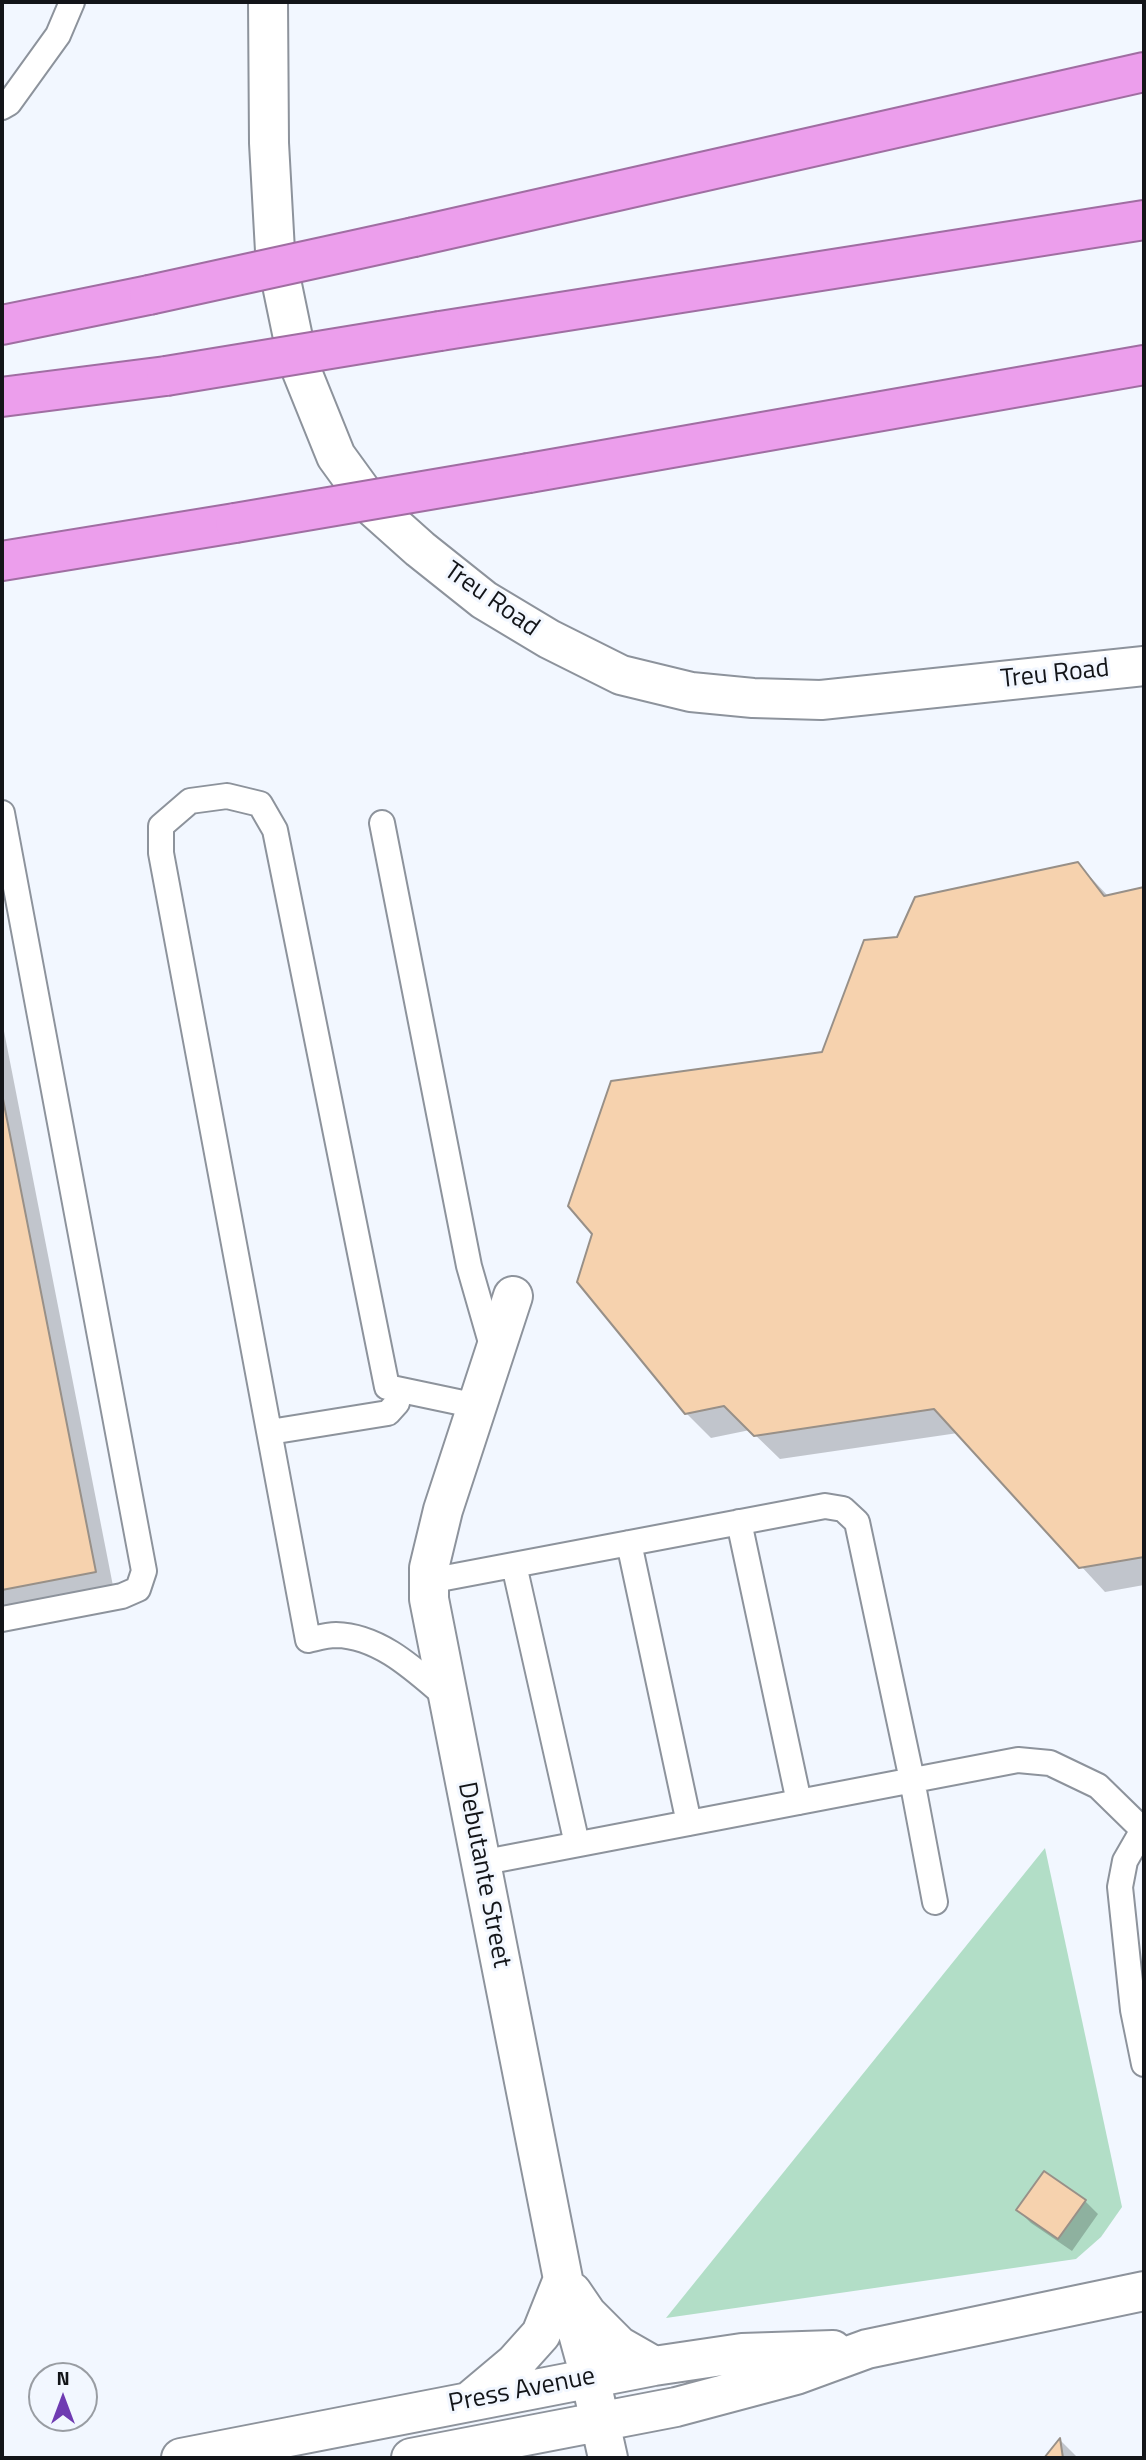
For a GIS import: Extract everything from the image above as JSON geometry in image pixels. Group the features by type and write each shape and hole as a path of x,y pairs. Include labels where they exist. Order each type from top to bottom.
{"highway":[{"path":"2,325 414,237 1144,72"},
{"path":"2,397 166,376 1144,220"},
{"path":"2,561 529,473 1144,365"},
{"path":"1055,381 1144,391"}],"street":[{"name":"Treu Road","path":"268,2 269,143 275,251 298,362 336,456 373,507 484,600 549,639 621,675 704,693 753,698 821,699 1144,666"},
{"name":"Debutante Street","path":"513,1296 443,1510 429,1568 429,1599 563,2279 590,2377 608,2458"},
{"path":"563,2279 587,2314 619,2346 654,2365"},
{"path":"469,2402 515,2363 541,2334 563,2279"},
{"name":"Press Avenue","path":"411,2458 600,2422 744,2390 796,2375 867,2349 1144,2291"},
{"name":"Press Avenue","path":"181,2458 654,2365 743,2353 867,2349"}],"lane":[{"path":"2,107 9,103 58,35 72,2"},
{"path":"449,1699 389,1651 335,1635 309,1640 161,853 161,826 190,802 226,796 260,804 275,830 387,1387 477,1406"},
{"path":"2,813 144,1571 138,1589 122,1596 2,1619"},
{"path":"382,823 468,1266 494,1354"},
{"path":"270,1432 388,1413 397,1403 399,1391"},
{"path":"429,1581 825,1506 842,1509 857,1522 935,1902"},
{"path":"739,1522 799,1802"},
{"path":"629,1543 689,1823"},
{"path":"514,1565 577,1844"},
{"path":"480,1863 1018,1760 1049,1763 1098,1786 1144,1829 1125,1861 1119,1887 1133,2010 1144,2064"}],"green space":[{"path":"1045,1848 1122,2207 1101,2237 1076,2259 666,2318"}],"building":[{"path":"1078,862 1104,896 1144,887 1144,1557 1079,1568 934,1409 754,1436 724,1406 685,1414 577,1282 592,1234 568,1206 611,1081 822,1052 864,940 897,937 915,897"},
{"path":"2,1094 96,1572 2,1590"},
{"path":"1044,2171 1086,2200 1058,2239 1016,2210"},
{"path":"1060,2438 1063,2458 1044,2458"}]}
